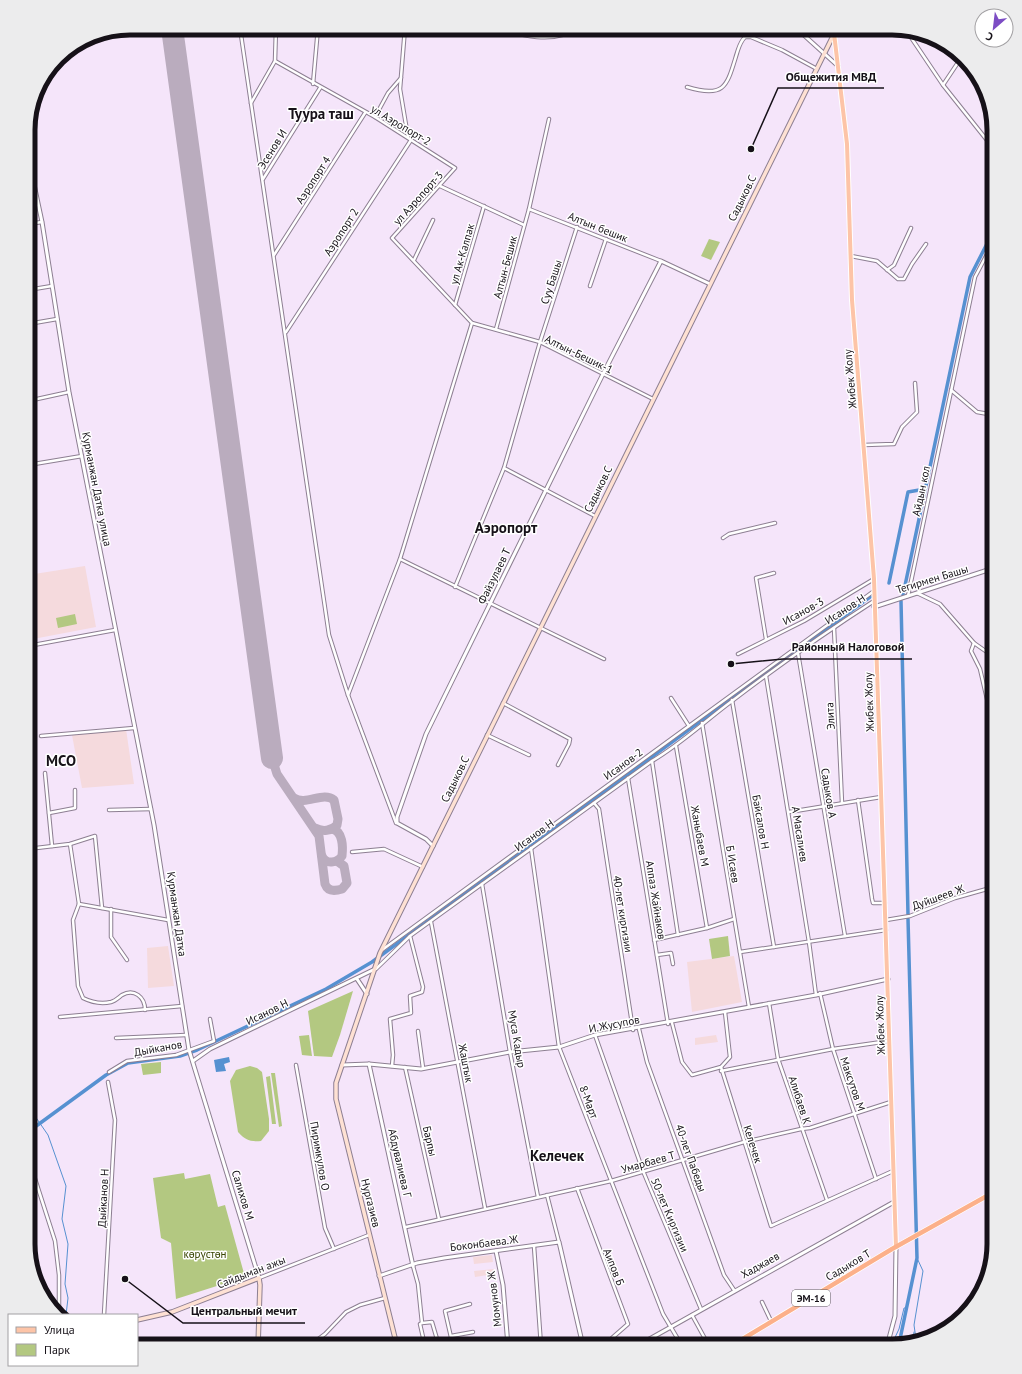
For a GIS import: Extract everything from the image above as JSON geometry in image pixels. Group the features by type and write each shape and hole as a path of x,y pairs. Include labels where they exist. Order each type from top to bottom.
{"highway":[{"name":"ЭМ-16","path":"894,1248 987,1196"},
{"name":"Садыков Т","path":"743,1339 894,1248"}],"main road":[{"name":"Садыков.С","path":"376,967 381,952 487,735 833,35"},
{"name":"Жибек Жолу","path":"834,35 847,144 852,300 874,579 890,1041 894,1248"},
{"path":"342,1065 376,967"},
{"name":"Нургазиев","path":"342,1065 336,1083 336,1099 395,1339"},
{"name":"Сайдыман ажы","path":"138,1320 172,1312 259,1278"},
{"name":"Салихов М","path":"258,1339 259,1278"}],"street":[{"path":"241,35 329,635 348,695 397,823 426,840 433,846"},
{"path":"251,103 275,61 276,35"},
{"path":"313,84 317,35"},
{"path":"404,35 400,89 408,137"},
{"path":"519,35 525,37 554,35"},
{"path":"804,35 838,66"},
{"path":"687,87 701,91 722,89 728,83 740,44 745,37 751,37 782,50 817,68"},
{"path":"911,37 943,85 987,140"},
{"name":"ул Аэропорт-2","path":"275,61 320,88 375,117 455,168"},
{"path":"943,85 958,62"},
{"path":"375,117 388,93 401,78"},
{"name":"Эсенов И","path":"263,179 320,88"},
{"name":"Аэропорт 4","path":"274,256 365,113"},
{"name":"Алтын-Бешик","path":"496,329 529,208 550,119"},
{"name":"Аэропорт 2","path":"285,333 411,140"},
{"name":"ул Аэропорт-3","path":"414,260 392,238 455,168"},
{"path":"440,186 524,225"},
{"name":"Курманжан Датка улица","path":"35,191 42,222 69,392 154,825"},
{"name":"ул Ак-Калпак","path":"455,306 484,206"},
{"name":"Алтын бешик","path":"529,208 661,261"},
{"path":"348,695 400,559 472,323 414,260 433,220"},
{"path":"35,223 42,222"},
{"name":"Суу Башы","path":"455,587 504,468 540,342 577,227"},
{"path":"887,270 894,265 911,228"},
{"path":"590,286 606,238"},
{"path":"851,256 877,261 898,279 904,278 926,244"},
{"name":"Айдын кол","path":"908,596 975,277 987,254"},
{"path":"661,261 710,284"},
{"name":"Файзулаев Т","path":"397,823 397,817 426,734 603,374 661,261"},
{"path":"35,289 52,286"},
{"path":"35,323 57,319"},
{"name":"Алтын-Бешик-1","path":"472,323 540,342 653,399"},
{"path":"864,445 894,444 902,427 917,412 915,383"},
{"path":"951,390 977,412 987,413"},
{"path":"35,399 69,392"},
{"path":"35,464 82,456"},
{"path":"504,468 595,516"},
{"path":"723,538 729,534 775,523"},
{"path":"400,559 604,659"},
{"name":"Тегирмен Башы","path":"874,607 987,570"},
{"path":"766,639 756,578 774,573"},
{"name":"Исанов-3","path":"738,654 804,621 874,579"},
{"name":"Исанов-2","path":"381,952 874,591"},
{"path":"917,593 940,604 974,643 987,651"},
{"name":"Исанов Н","path":"193,1061 210,1050 357,979 376,967 410,936 628,778 676,746 702,723 798,652 874,601"},
{"name":"Элита","path":"834,627 842,803"},
{"path":"35,645 115,630"},
{"path":"974,643 971,651 980,669 987,699"},
{"name":"Садыков А","path":"798,652 845,936"},
{"name":"А Масалиев","path":"766,676 789,812 816,995"},
{"path":"671,698 689,726"},
{"name":"Байсалов Н","path":"732,700 774,947"},
{"path":"503,703 570,739 558,765"},
{"name":"Б Исаев","path":"702,723 749,1007"},
{"path":"41,736 134,728"},
{"path":"487,735 529,755"},
{"name":"Жаныбаев М","path":"676,746 707,928"},
{"name":"Аппаз Жайнаков","path":"652,761 678,935"},
{"path":"45,773 52,846"},
{"name":"Аппаз Жайнаков","path":"628,778 668,1024"},
{"path":"49,813 75,808 75,790"},
{"path":"789,812 881,797"},
{"path":"858,800 873,903 885,903"},
{"name":"40-лет киргизии","path":"594,803 599,809 632,1030"},
{"path":"109,810 151,809"},
{"name":"Курманжан Датка","path":"154,825 189,1051"},
{"path":"35,847 70,844 95,836 102,908"},
{"path":"70,844 80,904 73,920 78,986 83,998 90,1002 112,1002 131,992 141,996 145,1003 145,1010"},
{"name":"8-Март","path":"531,848 559,1047 663,1314 678,1339"},
{"path":"352,852 384,849 423,867"},
{"name":"Муса Кадыр","path":"482,884 510,1052 538,1197"},
{"name":"Дуйшеев Ж","path":"886,920 910,916 955,898 987,889"},
{"path":"80,904 168,920"},
{"path":"111,910 111,937 128,960"},
{"path":"654,940 707,928 734,919"},
{"name":"Жаштык","path":"431,921 485,1208"},
{"path":"740,952 886,930"},
{"path":"392,1066 393,1055 390,1019 411,1013 410,996 422,992 423,987 410,936"},
{"path":"657,955 671,953 673,964"},
{"path":"357,979 367,994"},
{"name":"И.Жусупов","path":"342,1065 368,1064 423,1068 510,1052 559,1047 595,1036 668,1024 816,995 888,979"},
{"name":"Максутов М","path":"820,993 833,1049 876,1179"},
{"name":"Алибаев К","path":"769,1003 778,1059 801,1129 827,1200"},
{"path":"60,1017 182,1006"},
{"path":"721,1069 730,1057 725,1012"},
{"name":"Дыйканов","path":"109,1072 127,1061 176,1055 214,1041 210,1019"},
{"path":"672,1023 682,1062 692,1075 833,1049 890,1041"},
{"name":"40-лет Пабеды","path":"639,1029 647,1062 724,1275 734,1290"},
{"path":"418,1031 423,1068"},
{"path":"116,1038 186,1035"},
{"name":"50-лет Киргизии","path":"595,1036 643,1171 701,1309"},
{"name":"Салихов М","path":"189,1051 259,1278"},
{"name":"Абдувалиева Г","path":"368,1064 414,1266"},
{"name":"Пиримкулов О","path":"296,1065 325,1228 334,1249"},
{"name":"Барпы","path":"404,1067 440,1219"},
{"name":"Келечек","path":"721,1069 771,1226 827,1200"},
{"name":"Дыйканов Н","path":"104,1314 115,1120 108,1082"},
{"name":"Умарбаев Т","path":"406,1227 485,1208 611,1181 744,1142 810,1128 891,1102"},
{"path":"827,1200 893,1171"},
{"path":"35,1179 55,1241 59,1275 59,1306"},
{"name":"Аипов Б","path":"576,1188 628,1324 612,1339"},
{"path":"547,1195 581,1339"},
{"name":"Хаджаев","path":"650,1339 734,1290 894,1202"},
{"name":"Сайдыман ажы","path":"259,1278 369,1235"},
{"name":"Боконбаева.Ж","path":"379,1276 414,1266 417,1263 558,1242"},
{"path":"534,1246 541,1339"},
{"name":"Жибек Жолу","path":"889,1339 895,1316 894,1248"},
{"name":"Момунов Ж","path":"496,1251 503,1285 507,1339"},
{"path":"414,1266 418,1284 422,1323 420,1324 423,1339"},
{"path":"318,1339 346,1312 360,1305 385,1298"},
{"path":"762,1302 772,1322"},
{"path":"452,1339 445,1311 470,1304"},
{"path":"692,1314 705,1339"},
{"path":"422,1323 432,1322 437,1339"},
{"path":"451,1336 472,1332"}],"shaded area":[{"path":"85,566 96,627 35,639 35,574"},
{"path":"126,729 134,784 82,788 72,735"},
{"path":"168,946 174,986 148,988 147,948"},
{"path":"734,956 742,1002 692,1012 687,962"},
{"path":"716,1035 718,1042 695,1045 695,1038"},
{"path":"492,1255 493,1262 474,1264 473,1257"},
{"path":"494,1269 494,1274 475,1277 474,1271"}],"green space":[{"path":"709,239 720,242 711,260 701,256"},
{"path":"75,614 77,624 58,628 56,618"},
{"path":"728,936 730,956 712,959 709,939"},
{"path":"353,991 332,1057 314,1056 308,1011"},
{"path":"309,1035 312,1056 302,1055 299,1036"},
{"path":"161,1062 161,1073 143,1075 141,1064"},
{"path":"250,1066 257,1068 262,1072 269,1119 269,1131 261,1141 248,1140 238,1132 230,1081 236,1070"},
{"path":"271,1073 275,1073 282,1126 279,1127"},
{"path":"270,1076 276,1124 272,1124 266,1077"},
{"name":"көрүстөн","path":"184,1173 185,1179 210,1174 218,1207 225,1205 245,1277 176,1299 171,1243 161,1238 153,1178"}],"water":[{"path":"229,1057 230,1062 224,1064 226,1071 216,1072 214,1060"}],"waterway":[{"path":"903,595 970,277 987,244"},
{"path":"889,583 908,492 925,489"},
{"path":"35,1127 106,1075 128,1063 180,1056 197,1050 326,989 372,962 870,597"},
{"path":"901,601 908,914"},
{"path":"900,1338 917,1258 908,919"},
{"path":"35,1116 48,1135 66,1186 62,1219 68,1244 65,1284 68,1298 66,1314"},
{"path":"916,1336 914,1325 923,1271 917,1258"},
{"path":"894,1339 899,1329 904,1308 907,1308"},
{"path":"913,1336 914,1332"}],"taxiway":[{"path":"272,758 277,774 319,836 325,884 330,890 342,889 347,883 344,866 337,861"},
{"path":"294,798 299,800 309,800 325,797 334,800 338,819 337,825 332,829 327,830 315,828"},
{"path":"322,856 329,862 335,861 342,856 342,840 336,830 332,829"}],"runway":[{"path":"173,35 272,758"}],"place":[{"name":"Общежития МВД","path":"751,149"},
{"name":"Районный Налоговой","path":"731,664"},
{"name":"Центральный мечит","path":"125,1279"}],"district":[{"name":"Туура таш","path":"321,114"},
{"name":"Аэропорт","path":"506,528"},
{"name":"МСО","path":"61,761"},
{"name":"Келечек","path":"557,1156"}]}
